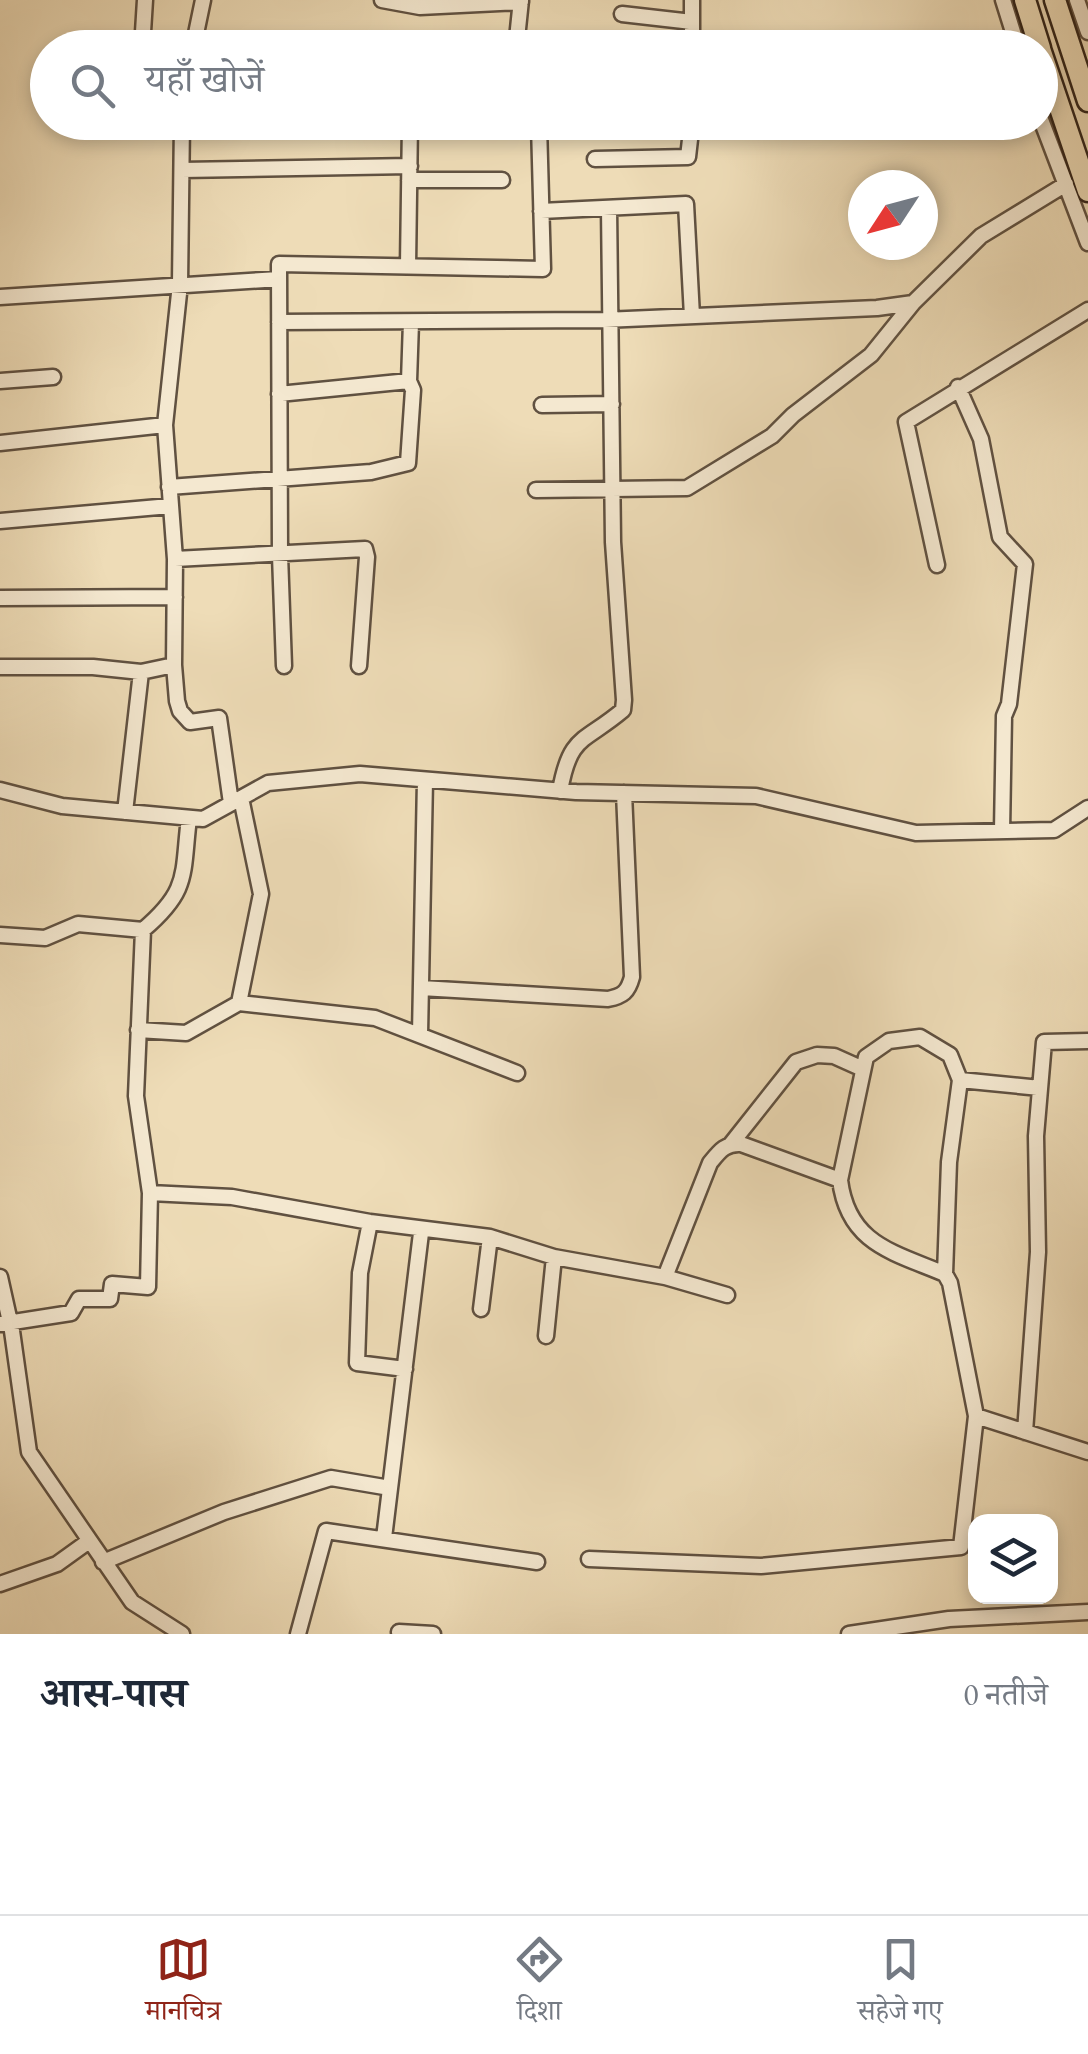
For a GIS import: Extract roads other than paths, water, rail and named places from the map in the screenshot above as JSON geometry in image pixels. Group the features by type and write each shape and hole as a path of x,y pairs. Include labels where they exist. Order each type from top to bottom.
{"highway":[{"path":"1025,0 1034,30"},
{"path":"1055,0 1088,101"},
{"path":"1058,102 1088,191"}],"street":[{"path":"143,30 145,0"},
{"path":"196,30 202,0"},
{"path":"382,0 420,6 521,1 518,30"},
{"path":"692,0 692,30"},
{"path":"1004,0 1013,30"},
{"path":"1077,0 1088,32"},
{"path":"622,14 692,22"},
{"path":"182,140 180,284 165,425 175,558 174,665 180,711 190,722 219,718 261,894 240,1003"},
{"path":"408,266 410,140"},
{"path":"0,298 180,284 279,271 408,266 542,269 539,140"},
{"path":"595,159 688,158 690,140"},
{"path":"1049,140 1088,243"},
{"path":"182,170 409,173 502,180"},
{"path":"536,490 687,488 772,436 793,415 872,355 913,303 981,236 1066,184"},
{"path":"541,211 686,204 692,316"},
{"path":"560,791 564,765 572,748 623,710 612,489 609,208"},
{"path":"279,271 284,666"},
{"path":"280,322 610,320 913,303"},
{"path":"937,566 906,422 1088,310"},
{"path":"169,487 370,472 408,463 413,390 411,322"},
{"path":"0,381 54,376"},
{"path":"279,394 410,381"},
{"path":"958,387 980,439 1000,537 1025,564 1004,716 1002,831"},
{"path":"542,405 612,404"},
{"path":"0,443 165,425"},
{"path":"0,521 170,506"},
{"path":"175,558 365,548 359,666"},
{"path":"0,598 175,597"},
{"path":"0,668 93,666 140,672 174,665"},
{"path":"125,812 140,672"},
{"path":"0,790 62,806 203,819 268,783 360,774 560,791 756,796 916,832 1054,830 1088,808"},
{"path":"420,1034 425,780"},
{"path":"421,988 608,999 629,990 632,977 624,793"},
{"path":"5,1324 71,1312 79,1299 110,1299 112,1284 148,1287 150,1192 136,1096 143,930 168,908 180,890 189,818"},
{"path":"0,935 45,938 78,924 143,930"},
{"path":"138,1030 186,1033 240,1003 376,1018 516,1073"},
{"path":"589,1558 761,1566 961,1547 976,1416 945,1274 949,1162 960,1080 950,1054 920,1037 889,1041 866,1057 840,1180 843,1204 876,1245 945,1274"},
{"path":"1025,1432 1038,1252 1036,1136 1044,1042 1088,1041"},
{"path":"665,1277 710,1163 796,1062 817,1055 834,1056 863,1069"},
{"path":"960,1080 1040,1088"},
{"path":"730,1144 741,1144 840,1180"},
{"path":"150,1192 232,1198 370,1222 490,1237 554,1256 665,1277 727,1295"},
{"path":"370,1222 360,1273 356,1362 405,1369"},
{"path":"384,1538 422,1233"},
{"path":"481,1309 490,1237"},
{"path":"546,1336 554,1256"},
{"path":"0,1277 29,1452 132,1602 182,1634"},
{"path":"976,1416 1088,1452"},
{"path":"103,1562 224,1512 331,1478 390,1488"},
{"path":"298,1634 326,1530 537,1562"},
{"path":"0,1584 57,1564 89,1541"},
{"path":"849,1634 987,1617 1088,1612"},
{"path":"987,1617 988,1634"},
{"path":"399,1632 433,1634"}]}
